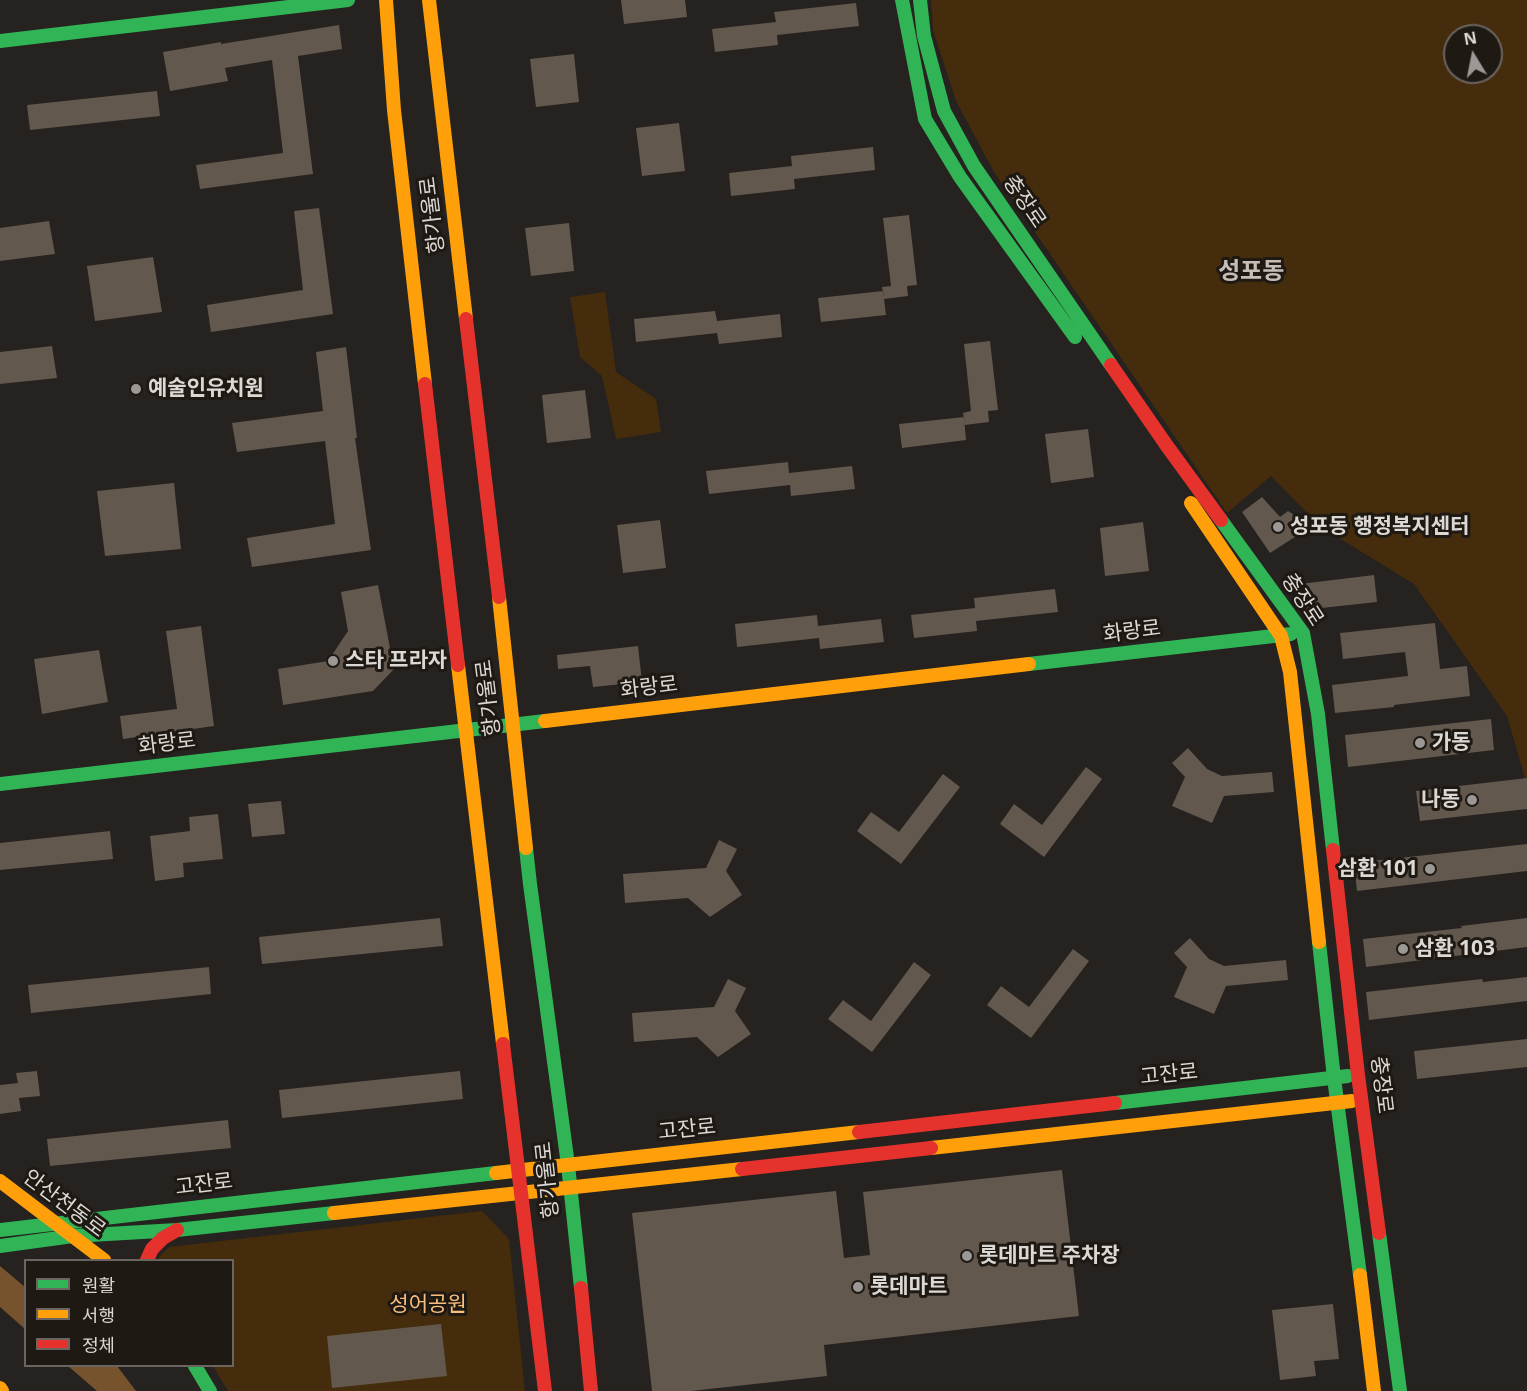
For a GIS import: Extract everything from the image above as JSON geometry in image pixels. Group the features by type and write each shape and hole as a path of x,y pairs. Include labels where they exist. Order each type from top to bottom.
{"street":[{"path":"0,41 348,0"},
{"name":"항가울로","path":"386,0 394,110 465,730 545,1391"},
{"name":"항가울로","path":"429,0 514,724 530,884 568,1165 591,1391"},
{"name":"충장로","path":"902,0 924,119 960,177 1082,348"},
{"name":"충장로","path":"920,0 924,36 944,111 975,166 1167,446 1303,633 1317,714 1361,1100 1400,1391"},
{"name":"충장로","path":"1102,376 1281,636 1290,672 1334,1078 1374,1391"},
{"name":"화랑로","path":"0,784 1303,633"},
{"name":"고잔로","path":"0,1230 1358,1075"},
{"name":"고잔로","path":"0,1246 73,1236 177,1230 521,1194 1361,1100"},
{"name":"안산천동로","path":"0,1181 103,1259"},
{"path":"147,1259 152,1249 163,1238 177,1230"},
{"path":"196,1367 210,1391"}],"green space":[{"path":"931,0 1527,0 1527,785 1507,716 1414,584 1321,527 1271,476 1227,513 994,172 956,101 933,30"},
{"path":"605,292 616,372 656,399 661,432 616,439 602,376 580,357 570,297"},
{"name":"성어공원","path":"482,1211 509,1239 525,1391 228,1391 214,1367 234,1367 234,1259 158,1259 169,1247"}],"shaded area":[{"path":"0,1266 24,1286 24,1328 0,1307"},
{"path":"69,1367 118,1367 136,1391 97,1391"}],"building":[{"path":"621,0 685,0 687,17 624,24"},
{"path":"856,3 859,26 777,35 778,45 715,52 712,29 776,22 774,12"},
{"path":"339,25 342,49 298,56 313,174 200,189 196,165 283,153 272,60 225,68 228,81 170,91 163,52"},
{"path":"574,54 579,102 536,107 530,59"},
{"path":"157,91 160,116 30,130 27,105"},
{"path":"679,123 685,171 642,176 636,128"},
{"path":"873,147 875,170 794,179 795,189 731,196 729,173 792,166 791,156"},
{"path":"319,208 333,314 211,332 207,305 303,290 294,211"},
{"path":"909,215 917,285 907,286 908,296 884,299 882,287 891,286 883,218"},
{"path":"49,221 55,254 0,261 0,228"},
{"path":"569,223 574,271 531,276 525,228"},
{"path":"153,257 162,312 95,321 87,266"},
{"path":"883,291 886,315 821,322 818,298"},
{"path":"715,311 717,321 780,314 782,337 719,344 717,333 636,342 634,319"},
{"path":"990,341 998,410 988,411 989,422 965,425 963,413 971,411 964,344"},
{"path":"52,346 57,378 0,384 0,352"},
{"path":"346,347 357,438 355,438 371,550 252,567 247,538 335,524 325,441 237,452 232,423 323,411 316,352"},
{"path":"585,390 591,438 547,443 542,395"},
{"path":"964,417 966,440 902,448 899,424"},
{"path":"1088,429 1094,477 1051,483 1045,434"},
{"path":"788,462 789,473 852,466 855,489 791,496 790,485 709,494 706,471"},
{"path":"174,483 181,549 105,556 97,491"},
{"name":"성포동 행정복지센터","path":"1262,497 1280,517 1288,511 1304,521 1301,533 1270,553 1242,512"},
{"path":"660,520 666,568 623,573 617,525"},
{"path":"1143,522 1149,571 1105,576 1100,528"},
{"path":"1374,575 1377,602 1303,610 1300,584"},
{"path":"378,585 394,669 373,691 283,705 278,669 328,661 348,631 341,592"},
{"path":"1055,589 1058,612 976,621 977,631 914,638 911,615 975,608 974,598"},
{"path":"817,615 818,626 881,619 884,642 820,649 819,638 737,647 735,624"},
{"path":"1435,623 1440,669 1467,666 1470,696 1335,713 1332,685 1408,676 1405,652 1343,659 1340,633"},
{"path":"201,626 214,726 123,739 120,716 177,709 166,631"},
{"path":"638,646 642,682 593,687 590,666 558,669 557,655"},
{"path":"99,650 108,702 42,714 34,659"},
{"name":"가동","path":"1491,719 1494,750 1348,767 1345,735"},
{"path":"1188,748 1207,769 1222,776 1272,772 1274,792 1224,796 1212,823 1172,806 1185,777 1172,763"},
{"path":"1086,767 1102,779 1044,857 1000,824 1014,804 1042,825"},
{"path":"943,774 960,787 901,864 857,831 871,812 899,832"},
{"name":"나동","path":"1527,778 1527,809 1420,821 1416,791"},
{"path":"281,801 285,834 252,837 248,804"},
{"path":"218,814 223,859 183,863 184,877 155,881 150,836 190,831 189,817"},
{"path":"110,831 113,859 0,870 0,843"},
{"path":"719,840 737,849 726,871 742,895 710,917 688,898 625,903 623,874 706,868"},
{"name":"삼환 101","path":"1527,844 1527,871 1357,891 1354,863"},
{"path":"440,918 443,946 262,964 259,937"},
{"path":"1527,918 1527,947 1366,967 1363,939"},
{"path":"1190,938 1209,959 1224,966 1286,960 1288,980 1226,986 1214,1014 1174,997 1187,967 1174,953"},
{"path":"1073,949 1089,961 1031,1038 987,1005 1001,986 1029,1007"},
{"path":"914,962 931,975 872,1052 828,1019 843,1000 871,1021"},
{"path":"209,967 211,994 31,1013 28,985"},
{"path":"1527,977 1527,1001 1369,1020 1366,992 1482,979 1483,982"},
{"path":"728,979 746,988 735,1011 751,1034 718,1057 697,1037 634,1042 632,1013 714,1007"},
{"path":"1527,1039 1527,1067 1417,1079 1414,1051"},
{"path":"37,1071 40,1096 19,1098 21,1111 0,1114 0,1085 18,1083 16,1073"},
{"path":"460,1071 463,1099 282,1118 279,1090"},
{"path":"228,1120 231,1148 50,1166 47,1139"},
{"name":"롯데마트","path":"1062,1170 1079,1316 824,1345 827,1376 691,1391 652,1391 632,1213 836,1191 844,1258 870,1255 863,1192"},
{"path":"1333,1304 1339,1359 1314,1361 1316,1376 1280,1380 1272,1310"},
{"path":"441,1324 447,1376 332,1388 327,1336"}],"traffic: fast":[{"path":"0,41 348,0"},
{"path":"902,0 925,119 960,177 1075,337"},
{"path":"920,0 924,36 944,111 974,166 1111,365"},
{"path":"1221,520 1303,633 1318,714 1333,850"},
{"path":"1029,664 1291,634"},
{"path":"0,784 545,721"},
{"path":"526,848 568,1165 581,1288"},
{"path":"1319,942 1360,1275"},
{"path":"1115,1103 1348,1076"},
{"path":"0,1230 496,1173"},
{"path":"0,1246 73,1236 177,1230 334,1213"},
{"path":"1379,1233 1400,1391"},
{"path":"196,1367 210,1391"}],"traffic: slow":[{"path":"386,0 394,110 425,384"},
{"path":"429,0 466,319"},
{"path":"1191,503 1281,636 1290,672 1319,942"},
{"path":"499,597 526,848"},
{"path":"545,721 1029,664"},
{"path":"458,665 503,1044"},
{"path":"931,1148 1352,1101"},
{"path":"496,1173 859,1132"},
{"path":"334,1213 742,1169"},
{"path":"0,1181 103,1259"},
{"path":"1360,1275 1374,1391"}],"traffic: jam":[{"path":"466,319 499,597"},
{"path":"1111,365 1221,520"},
{"path":"425,384 458,665"},
{"path":"1333,850 1358,1075 1379,1233"},
{"path":"503,1044 545,1391"},
{"path":"859,1132 1115,1103"},
{"path":"742,1169 931,1148"},
{"path":"147,1259 152,1249 163,1238 177,1230"},
{"path":"581,1288 591,1391"}],"place":[{"name":"예술인유치원","path":"136,389"},
{"name":"성포동 행정복지센터","path":"1278,527"},
{"name":"스타 프라자","path":"333,661"},
{"name":"가동","path":"1420,743"},
{"name":"나동","path":"1472,800"},
{"name":"삼환 101","path":"1430,869"},
{"name":"삼환 103","path":"1403,949"},
{"name":"롯데마트 주차장","path":"967,1256"},
{"name":"롯데마트","path":"858,1287"}],"district":[{"name":"성포동","path":"1251,272"}]}
